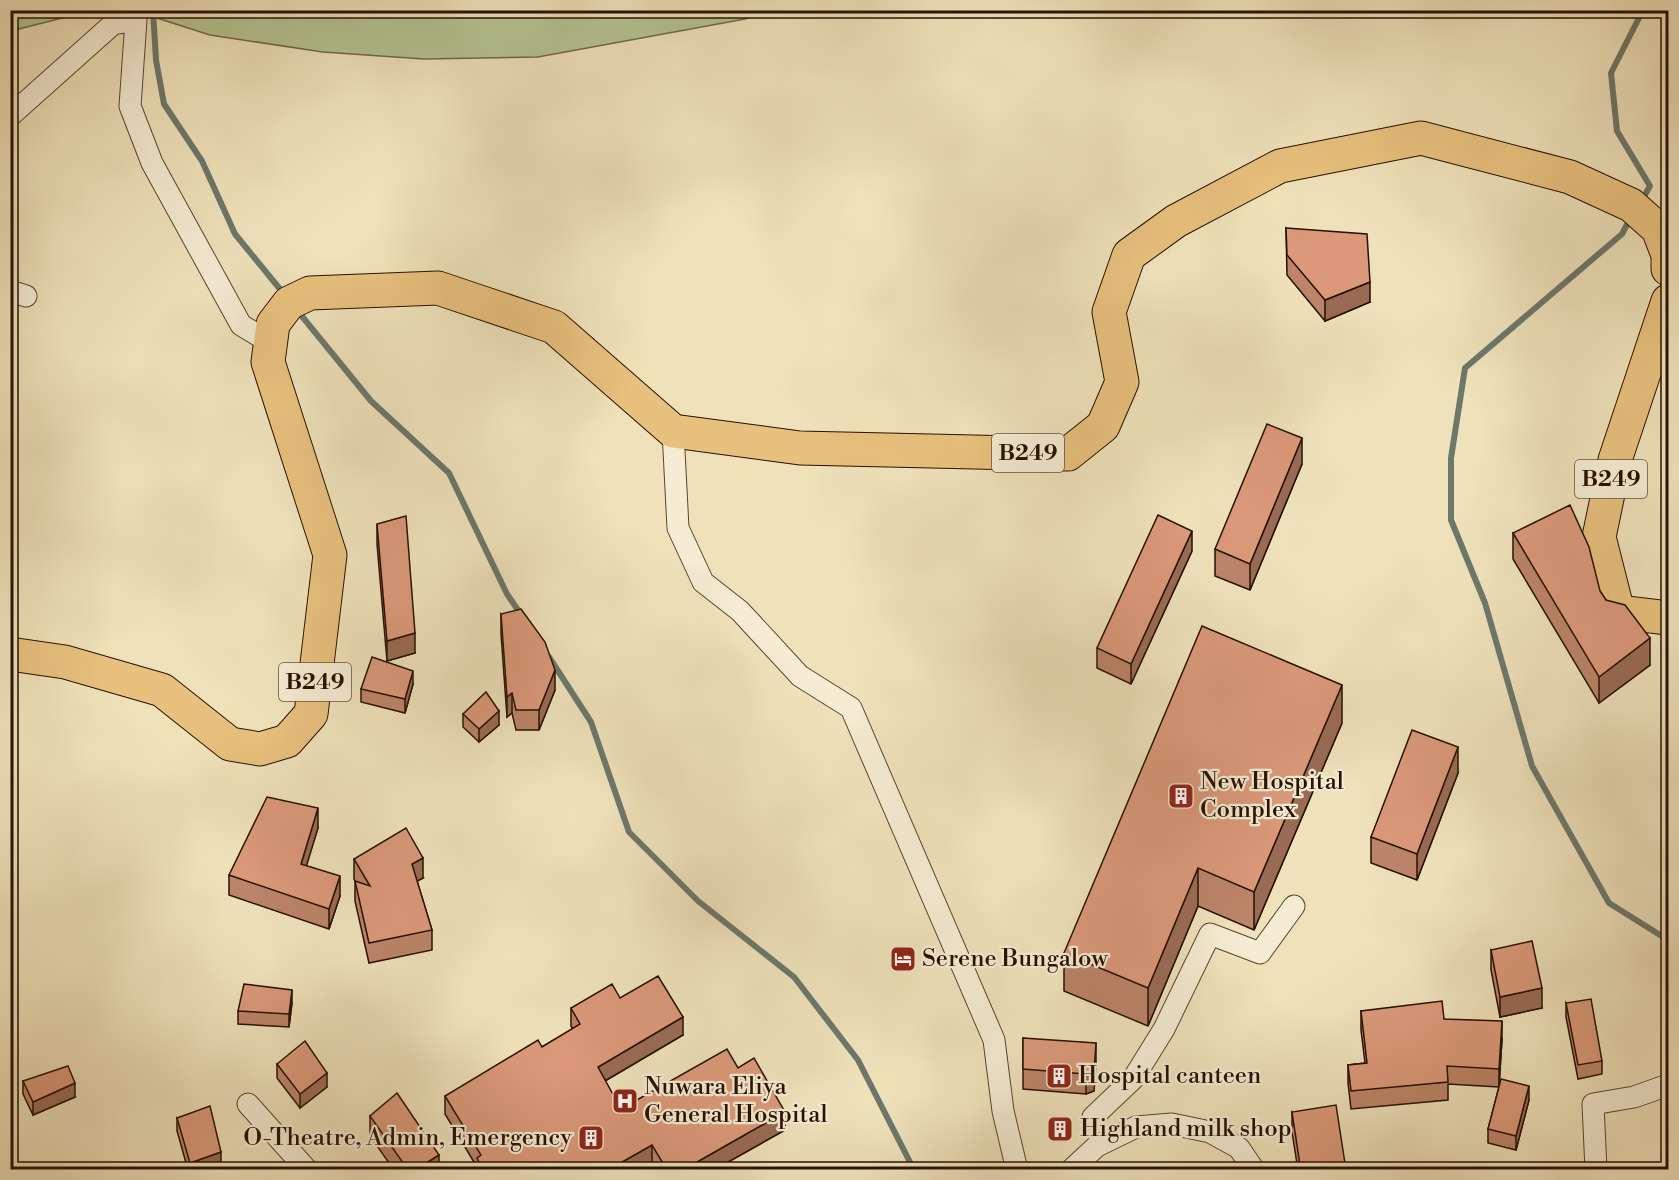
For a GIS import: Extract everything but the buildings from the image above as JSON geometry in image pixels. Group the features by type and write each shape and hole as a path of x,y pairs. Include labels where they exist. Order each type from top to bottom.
{"main road":[{"name":"B249","path":"673,431 800,448 1068,454 1103,426 1122,382 1109,312 1129,255 1176,221 1280,166 1421,138 1570,177 1631,205 1658,229 1668,255 1668,269"},
{"path":"272,334 289,303 310,293 438,288 554,327 673,431"},
{"name":"B249","path":"1668,301 1615,460 1599,537 1618,612 1668,618"},
{"name":"B249","path":"10,654 65,662 162,690 230,744 260,748 287,741 311,714 330,555 268,362 272,334"}],"street":[{"path":"10,116 113,24 136,20 130,106 152,163 241,325 272,334"},
{"path":"673,431 678,528 703,582 740,611 800,676 851,708 994,1040 1003,1111 1017,1170"},
{"path":"1093,1117 1133,1079 1164,1029 1210,934 1260,952 1294,906"},
{"path":"1596,1170 1593,1104 1634,1097 1668,1085"},
{"path":"248,1104 307,1170"},
{"path":"1071,1170 1097,1146 1136,1127 1172,1124 1210,1132 1239,1148 1254,1170"}],"green space":[{"path":"11,10 90,10 90,11 11,31"},
{"path":"135,11 768,11 745,19 538,57 424,59 323,52 210,35"}],"waterway":[{"path":"153,10 156,60 164,104 202,161 235,234 284,294"},
{"path":"1642,200 1650,186 1617,131 1611,73 1643,10"},
{"path":"1630,219 1622,234 1465,368 1451,458 1451,520 1485,603 1532,766 1609,903 1668,940"},
{"path":"296,309 371,401 449,473 507,594 522,616"},
{"path":"549,657 591,722 629,832 698,901 794,977 858,1060 914,1170"}],"place":[{"name":"New Hospital Complex","path":"1181,796"},
{"name":"Serene Bungalow","path":"903,959"},
{"name":"Hospital canteen","path":"1059,1076"},
{"name":"Nuwara Eliya General Hospital","path":"625,1101"},
{"name":"Highland milk shop","path":"1060,1129"},
{"name":"O-Theatre, Admin, Emergency","path":"591,1138"}]}
